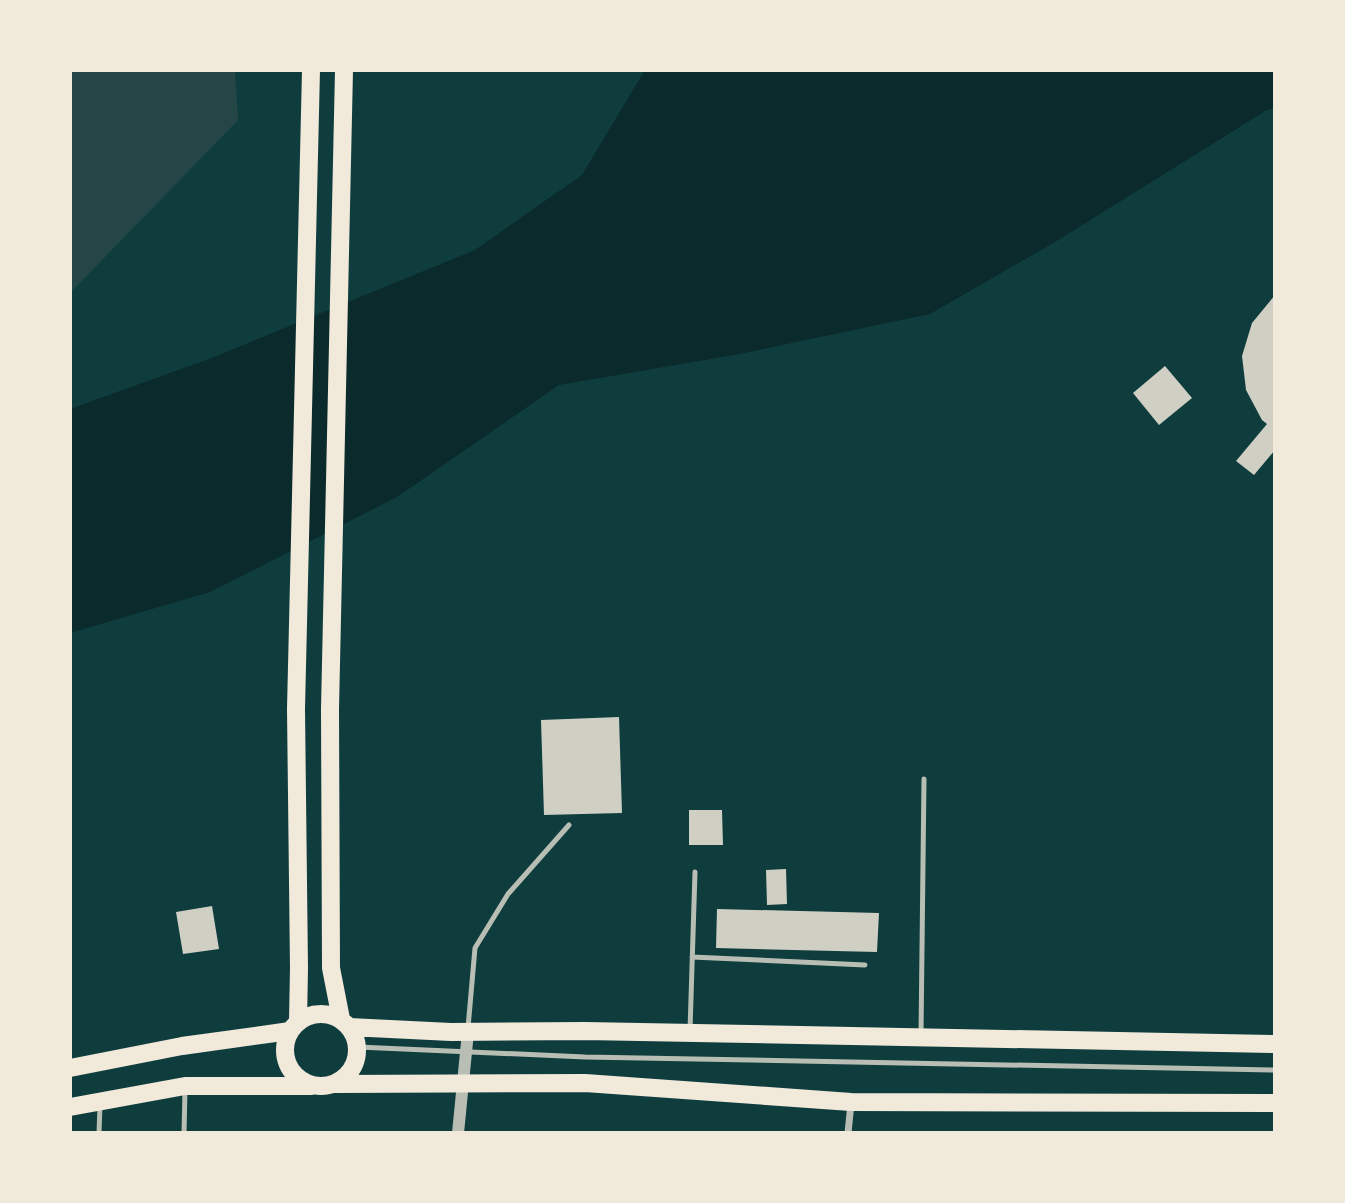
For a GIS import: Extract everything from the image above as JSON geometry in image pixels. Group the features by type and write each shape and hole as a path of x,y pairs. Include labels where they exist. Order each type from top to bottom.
{"main road":[{"path":"294,1027 299,968 296,709 311,70"},
{"path":"335,1084 352,1070 358,1047 355,1037 345,1023 331,968 330,709 344,70"},
{"path":"312,1086 293,1074 284,1053 285,1041 294,1027 307,1016 318,1014 330,1015 345,1023 468,1032 690,1033 1275,1044"},
{"path":"70,1068 294,1027"},
{"path":"70,1107 185,1086 324,1087 335,1084 462,1083 585,1083 852,1102 1275,1103"}],"street":[{"path":"458,1133 468,1032"},
{"path":"848,1133 852,1102"}],"lane":[{"path":"920,1037 924,779"},
{"path":"468,1032 475,948 508,894 569,825"},
{"path":"690,1033 695,872"},
{"path":"692,957 865,965"},
{"path":"358,1047 599,1058 1275,1070"},
{"path":"184,1133 185,1086"},
{"path":"99,1133 100,1102"}],"shaded area":[{"path":"70,70 235,70 238,120 70,293"},
{"path":"645,70 1275,70 1275,108 1267,110 1055,242 930,314 740,354 559,385 397,497 210,592 70,633 70,409 209,359 475,250 582,175"}],"building":[{"path":"1275,295 1275,450 1254,475 1236,461 1267,424 1262,420 1246,390 1242,356 1252,323"},
{"path":"1165,366 1192,398 1159,425 1133,393"},
{"path":"619,717 622,813 544,815 541,720"},
{"path":"689,810 722,810 723,845 689,845"},
{"path":"786,869 787,904 767,905 766,870"},
{"path":"212,906 219,949 183,954 176,912"},
{"path":"717,909 879,913 877,952 716,948"}]}
